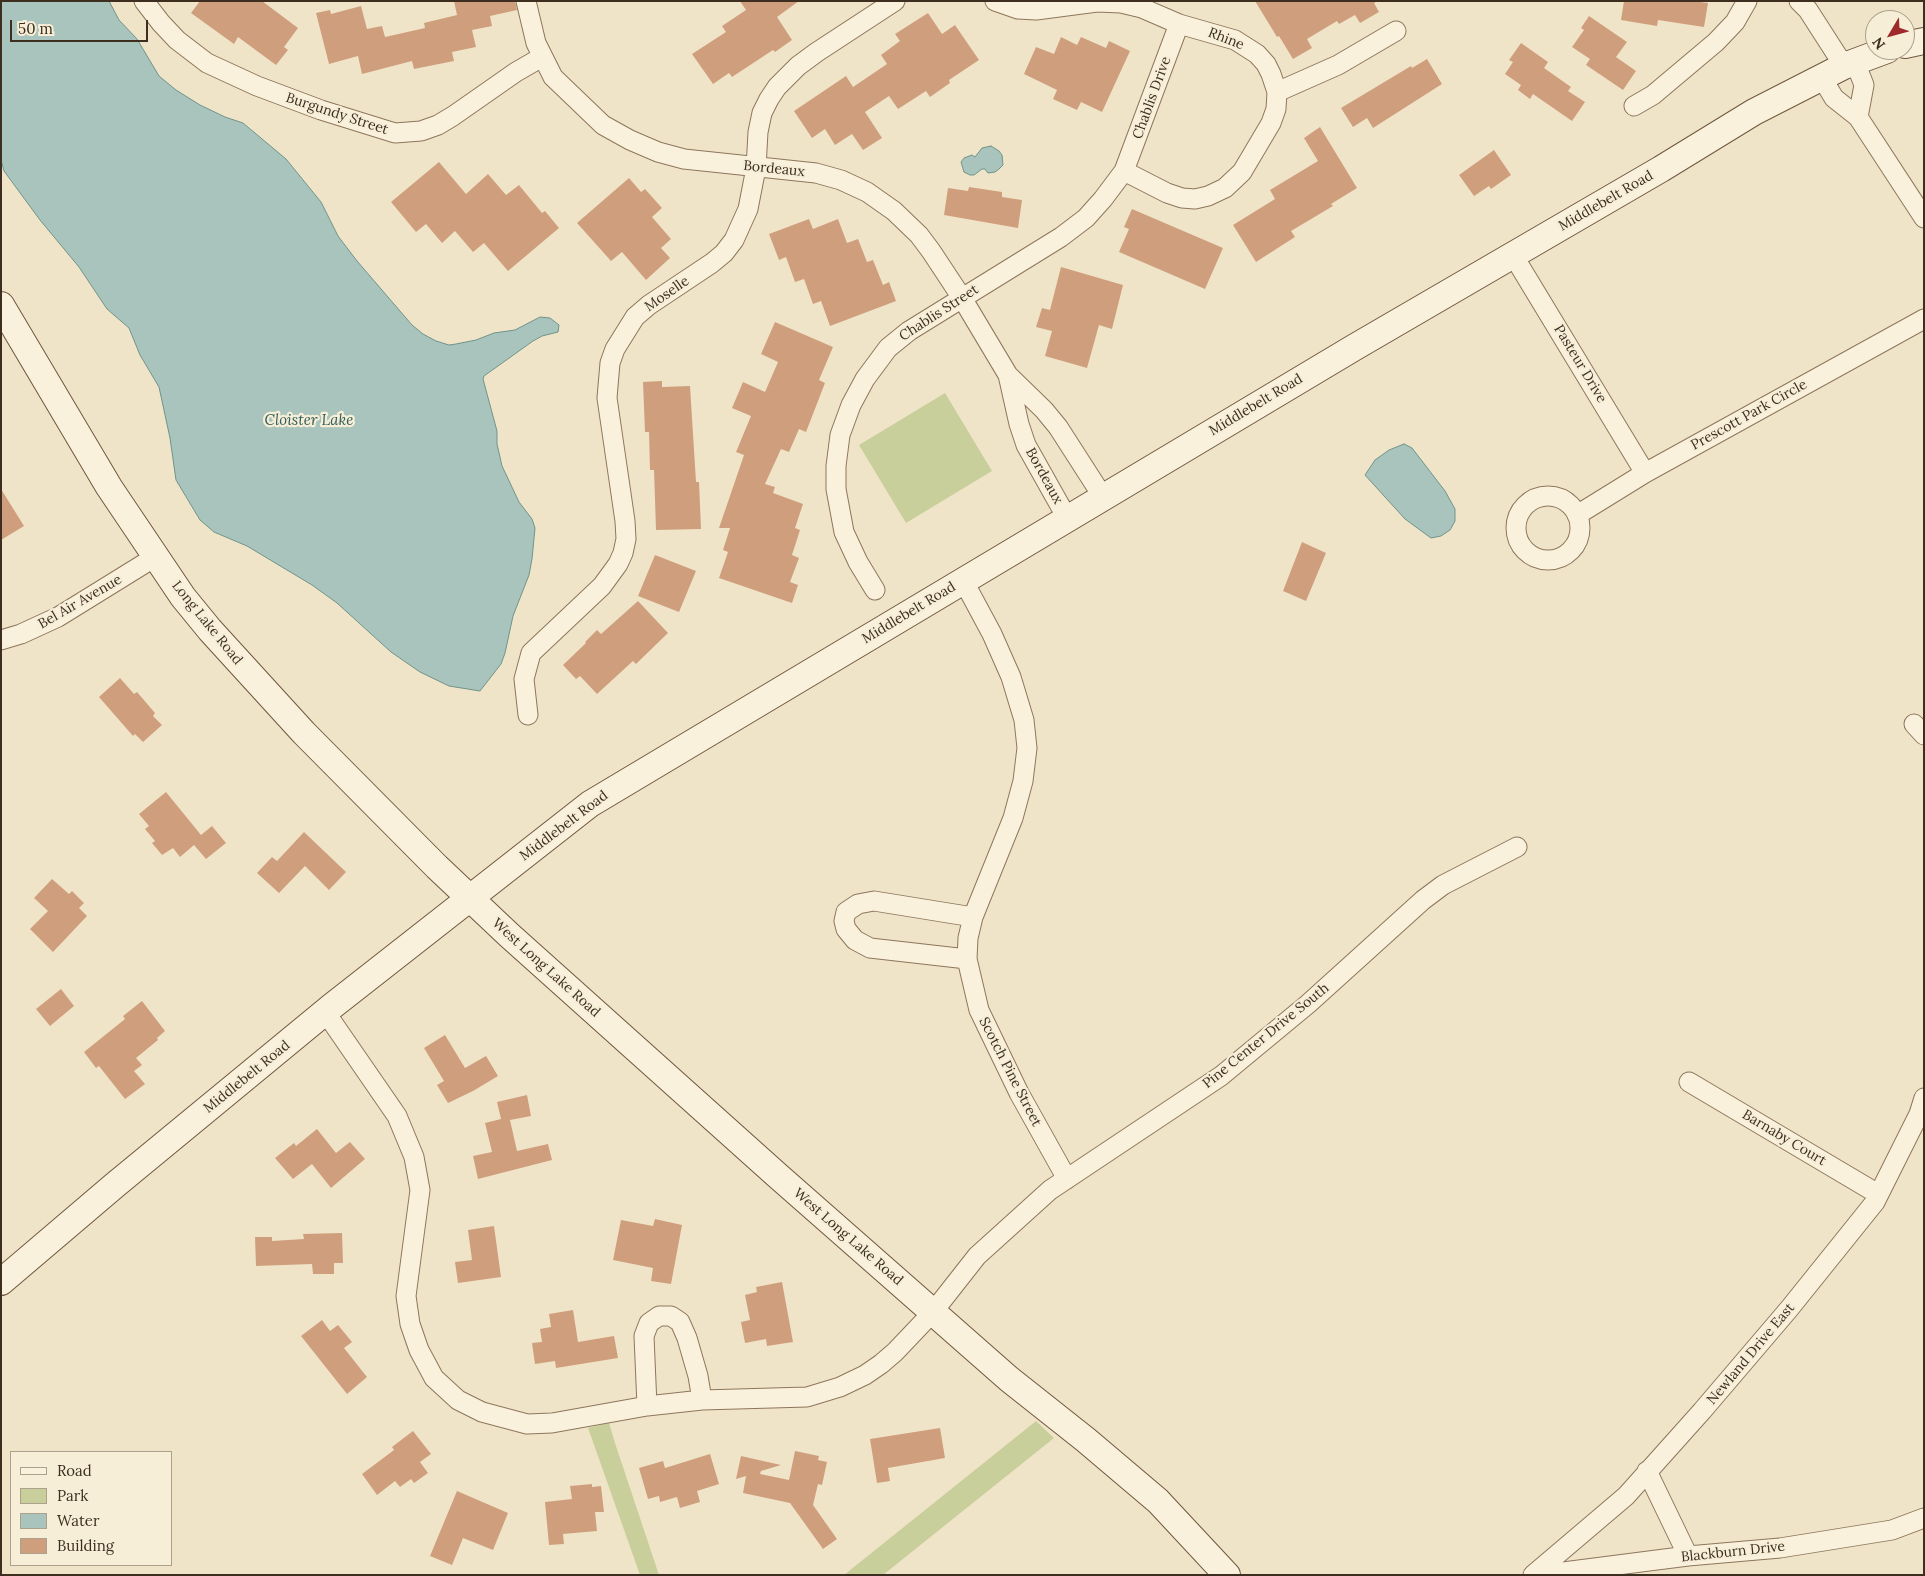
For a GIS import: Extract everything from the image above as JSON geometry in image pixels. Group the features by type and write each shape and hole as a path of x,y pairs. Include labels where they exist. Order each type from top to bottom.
{"street":[{"name":"Burgundy Street","path":"144,1 177,40 207,63 257,86 321,110 395,133 421,131 438,124 516,72 542,58"},
{"name":"Bordeaux","path":"526,1 536,43 553,77 603,125 630,140 658,152 684,159 816,173 841,180 867,192 894,211 919,235 962,298 1008,375 1044,410 1058,427 1103,497"},
{"name":"Moselle","path":"528,715 524,679 531,654 602,586 618,564 623,552 626,539 625,521 607,398 610,364 615,349 636,317 649,305 712,263 724,253 734,240 748,209 756,168 758,132 762,113 776,87 798,66 817,52 895,1"},
{"name":"Rhine","path":"995,1 1018,9 1036,10 1097,2 1121,3 1142,8 1179,24 1235,40 1246,46 1266,64 1277,92"},
{"path":"1634,106 1653,94 1716,42 1735,22 1747,1"},
{"path":"1799,1 1808,10 1840,69 1864,85 1858,117"},
{"name":"Chablis Drive","path":"1124,171 1179,24"},
{"path":"1124,171 1167,193 1182,198 1195,199 1208,196 1225,188 1242,172 1266,133 1276,109 1277,92 1338,65 1396,31"},
{"name":"Middlebelt Road","path":"1,1282 101,1197 326,1013 590,804 1355,346 1754,112 1840,69 1865,59"},
{"path":"1840,69 1834,98 1858,117 1924,218"},
{"name":"Chablis Street","path":"875,590 858,562 844,532 839,510 836,466 840,435 865,379 888,348 908,331 1061,237 1086,218 1124,171"},
{"name":"Pasteur Drive","path":"1513,255 1646,472"},
{"name":"Long Lake Road","path":"1,305 110,487 155,556 205,624 250,675 365,794 470,898"},
{"name":"Prescott Park Circle","path":"1577,515 1646,472 1924,319"},
{"name":"Bordeaux","path":"1008,375 1019,424 1026,445 1067,518"},
{"name":"Bel Air Avenue","path":"1,640 21,634 58,617 155,556"},
{"name":"Scotch Pine Street","path":"963,580 992,634 1011,677 1024,720 1027,748 1023,781 1013,818 973,917 968,938 967,959 979,1010 1019,1093 1067,1179"},
{"name":"Pine Center Drive South","path":"326,1013 397,1116 414,1157 420,1190 406,1296 410,1324 434,1378 458,1400 482,1412 527,1424 552,1422 647,1406 702,1400 807,1397 840,1387 865,1375 881,1364 933,1312 977,1256 1050,1190 1222,1076 1308,1004 1423,900 1443,886 1517,847"},
{"name":"West Long Lake Road","path":"470,898 763,1163 1008,1379 1086,1440 1158,1501 1227,1575"},
{"path":"967,959 870,948 855,940 846,929 844,921 846,912 858,904 874,901 973,917"},
{"name":"Barnaby Court","path":"1689,1082 1878,1194"},
{"name":"Newland Drive East","path":"1533,1575 1626,1496 1789,1309 1874,1202 1919,1114 1924,1098"},
{"path":"647,1406 644,1336 650,1323 659,1316 671,1316 680,1322 688,1338 702,1400"},
{"path":"1647,1472 1688,1556"},
{"name":"Blackburn Drive","path":"1540,1575 1688,1556 1780,1548 1892,1530 1924,1518"}],"green space":[{"path":"945,393 992,471 906,523 859,445"},
{"path":"1036,1421 1054,1438 883,1575 844,1575"},
{"path":"609,1423 659,1575 640,1575 588,1428"}],"water":[{"name":"Cloister Lake","path":"1,1 109,1 119,20 137,39 159,76 176,90 200,105 243,123 286,159 321,202 338,236 357,261 412,325 423,334 449,345 476,340 494,333 515,330 540,317 550,318 559,325 558,332 542,336 533,341 484,376 483,379 497,431 497,444 502,466 519,502 532,519 535,528 529,575 513,616 505,653 501,664 480,691 449,686 420,672 391,652 337,603 312,585 247,546 214,532 200,520 176,480 170,438 159,387 140,355 129,328 107,309 79,267 40,220 4,171 1,160"},
{"path":"991,146 1002,155 1003,165 999,169 988,173 985,169 982,169 974,175 964,172 961,162 964,158 972,155 975,157 982,148"},
{"path":"1404,444 1412,448 1445,491 1455,509 1455,521 1450,530 1441,536 1431,538 1405,519 1365,475 1375,460 1389,450"}],"building":[{"path":"200,1 262,1 298,28 284,47 288,50 276,65 238,37 234,44 191,13"},
{"path":"454,1 515,1 517,10 490,16 492,26 472,30 476,47 452,52 454,61 414,69 412,61 362,74 358,56 329,64 316,13 330,10 331,14 361,6 367,29 382,26 385,37 425,28 424,23 457,15"},
{"path":"740,1 799,1 777,17 792,40 732,77 729,73 713,84 692,54 726,32 722,26 746,10"},
{"path":"1255,1 1378,1 1374,3 1379,12 1360,23 1355,15 1339,24 1337,21 1307,39 1312,48 1293,59"},
{"path":"1624,1 1692,1 1708,3 1704,27 1658,20 1657,26 1621,20"},
{"path":"928,13 942,34 955,25 979,60 949,80 950,83 930,97 926,91 898,109 889,96 865,112 882,138 863,150 852,134 835,145 825,129 812,138 794,111 846,76 853,87 887,64 881,55 900,41 895,34"},
{"path":"1589,16 1627,42 1616,57 1636,71 1623,90 1586,65 1590,59 1572,47 1584,30 1581,28"},
{"path":"1061,37 1077,45 1081,37 1106,48 1109,41 1130,51 1102,112 1081,102 1077,110 1053,99 1057,90 1024,74 1036,47 1054,54"},
{"path":"1521,43 1548,62 1544,68 1571,87 1568,91 1585,102 1572,121 1533,94 1530,99 1518,90 1521,85 1505,74 1513,62 1509,60"},
{"path":"1427,59 1442,84 1373,128 1367,118 1353,127 1341,108 1411,66 1412,68"},
{"path":"1320,127 1357,188 1331,204 1333,206 1291,231 1295,237 1256,262 1233,225 1275,199 1270,190 1318,161 1304,138"},
{"path":"1494,150 1511,175 1491,189 1489,186 1474,196 1459,175"},
{"path":"439,162 466,194 488,174 506,195 519,185 542,213 545,211 559,228 508,271 484,243 473,252 455,231 442,243 426,224 416,232 391,202"},
{"path":"629,178 641,192 645,189 662,208 652,217 671,239 661,248 670,258 646,280 622,252 611,261 577,223"},
{"path":"969,187 1002,192 1002,197 1022,200 1018,228 944,215 948,188 968,191"},
{"path":"1132,209 1223,248 1205,289 1119,252 1129,229 1124,227"},
{"path":"809,219 813,229 838,219 847,243 858,239 867,262 873,260 883,285 889,282 896,301 830,326 821,301 813,304 804,279 795,282 786,257 779,260 769,234"},
{"path":"1061,267 1123,285 1112,329 1099,325 1087,368 1045,356 1052,331 1036,327 1042,308 1050,310"},
{"path":"775,322 833,347 819,380 825,383 806,432 799,429 789,452 781,449 765,484 775,487 773,493 803,504 795,528 800,530 792,555 799,558 790,582 798,585 792,603 719,578 728,552 723,550 730,528 719,528 744,455 736,452 751,416 732,408 743,382 765,392 778,362 761,354"},
{"path":"662,381 662,387 690,386 696,482 699,482 701,529 656,530 654,470 650,470 649,432 645,432 643,382"},
{"path":"1,489 24,526 1,540"},
{"path":"1302,542 1326,553 1306,601 1283,591"},
{"path":"655,555 696,571 679,612 638,596"},
{"path":"638,601 668,633 636,664 633,661 597,694 580,676 576,679 563,665 597,630 601,634"},
{"path":"120,678 134,694 137,692 155,713 153,716 162,725 143,742 135,734 133,736 99,697"},
{"path":"166,792 201,835 212,826 226,843 206,859 194,845 180,857 173,848 162,855 152,843 155,841 145,829 149,826 139,814"},
{"path":"304,832 346,872 329,890 305,866 279,893 257,873 272,857 277,861"},
{"path":"52,879 69,894 72,891 84,903 79,908 87,916 53,952 30,929 48,911 34,898"},
{"path":"61,989 74,1006 50,1026 36,1009"},
{"path":"142,1001 165,1031 157,1038 158,1040 136,1058 142,1065 134,1071 145,1084 125,1099 99,1066 96,1068 84,1052 125,1019 123,1016"},
{"path":"445,1035 465,1068 486,1056 498,1076 448,1103 437,1085 444,1081 424,1048"},
{"path":"527,1095 531,1116 510,1120 517,1151 548,1144 552,1160 478,1179 473,1156 492,1152 485,1123 501,1119 497,1102"},
{"path":"317,1129 336,1153 350,1142 365,1159 331,1188 312,1164 293,1179 275,1158 294,1143 296,1146"},
{"path":"655,1219 682,1225 671,1284 651,1281 653,1268 613,1260 621,1220 653,1226"},
{"path":"494,1226 501,1277 458,1283 455,1262 472,1260 468,1230"},
{"path":"342,1233 343,1263 334,1263 334,1274 313,1274 312,1264 256,1266 255,1237 272,1237 272,1241 304,1239 303,1234"},
{"path":"782,1282 793,1342 767,1346 766,1339 745,1343 741,1322 750,1320 745,1295 757,1292 756,1287"},
{"path":"573,1310 578,1342 614,1336 618,1358 556,1368 555,1361 535,1364 532,1343 542,1342 540,1329 551,1327 549,1314"},
{"path":"322,1320 330,1331 338,1325 352,1342 344,1348 367,1377 347,1394 301,1336"},
{"path":"940,1428 945,1458 888,1468 890,1481 877,1483 870,1439"},
{"path":"413,1431 431,1454 420,1462 428,1473 414,1483 411,1479 400,1487 395,1481 377,1495 362,1474 394,1450 392,1447"},
{"path":"795,1451 819,1456 818,1460 827,1462 822,1485 818,1484 813,1505 837,1539 823,1549 790,1503 743,1493 746,1476 736,1479 741,1456 781,1465 761,1471 760,1474 789,1480"},
{"path":"710,1454 719,1484 697,1491 700,1502 680,1508 677,1497 660,1502 659,1496 648,1499 639,1468 663,1461 665,1468"},
{"path":"592,1484 592,1487 601,1486 604,1512 595,1512 597,1531 563,1534 564,1544 549,1545 545,1502 572,1499 570,1486"},
{"path":"457,1491 508,1513 493,1550 463,1538 452,1565 430,1556"}]}
